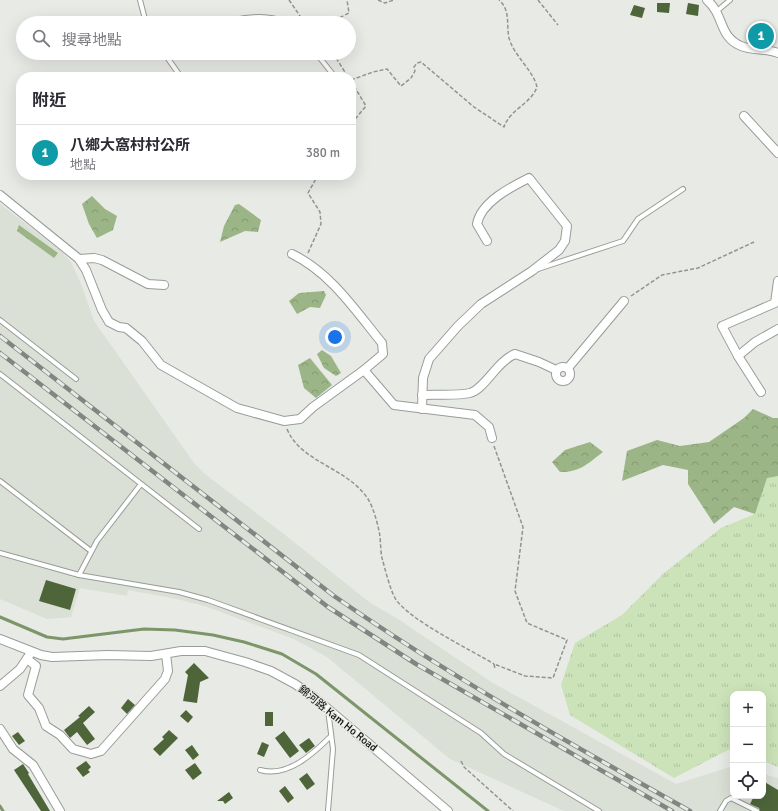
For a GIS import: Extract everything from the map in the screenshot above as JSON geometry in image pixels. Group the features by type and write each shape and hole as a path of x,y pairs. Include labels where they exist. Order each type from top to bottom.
{"street":[{"path":"707,0 717,11 724,32 733,42 749,49 778,53"},
{"path":"744,116 778,153"},
{"path":"422,409 423,378 429,359 458,326 481,304 532,271 562,246 567,234 567,226 529,178 512,186 485,208 479,217 477,224 487,241"},
{"path":"0,195 79,259 86,270 102,310 109,322 119,327 126,328 142,341 161,365 237,408 284,421 300,418 383,354 382,343 333,283 304,260 292,254"},
{"path":"79,259 94,258 102,260 148,284 164,285"},
{"path":"761,392 738,356 722,326 776,305 778,281"},
{"path":"568,368 624,301"},
{"path":"738,356 755,342 778,329"},
{"path":"422,395 471,393 484,382 507,357 515,354 539,362 556,370"},
{"path":"556,370 564,366 568,368"},
{"path":"556,370 558,379 566,380 570,372 568,368"},
{"path":"364,370 394,405 475,416 489,427 492,438"},
{"name":"錦河路 Kam Ho Road","path":"0,639 29,655 52,657 108,655 151,656 192,650 245,662 271,672 295,684 327,708 448,811"},
{"path":"0,686 20,669 29,655 36,666 28,695 39,708 46,726 60,735 73,749 91,754 101,751 165,679 168,670 166,654"},
{"path":"0,730 17,753 33,765 60,811"}],"lane":[{"path":"140,0 144,16"},
{"path":"717,11 730,0"},
{"path":"169,60 177,72"},
{"path":"321,60 330,72"},
{"path":"532,271 624,241 638,219 683,189"},
{"path":"0,320 76,378"},
{"path":"0,374 199,529"},
{"path":"0,481 91,551"},
{"path":"79,575 91,551 108,526 141,484"},
{"path":"0,553 79,575 179,592 208,600 359,655 481,733 504,754 599,811"},
{"path":"327,708 333,749 328,811"},
{"path":"260,770 275,772 294,764 314,753 331,736"},
{"path":"720,811 726,801 731,798 757,811"}],"path":[{"path":"290,0 300,16"},
{"path":"344,16 348,14 346,0"},
{"path":"378,0 385,3 394,0"},
{"path":"356,79 366,74 386,70 401,86 411,78 415,71 414,67 417,62 421,62 474,107 504,127 508,116 532,96 537,87 509,38 507,14 499,0"},
{"path":"538,0 558,25"},
{"path":"337,60 345,72"},
{"path":"356,89 366,106 356,118"},
{"path":"304,260 320,224 320,212 308,193 315,180"},
{"path":"624,301 662,275 698,268 754,242"},
{"path":"284,421 290,436 302,450 322,464 349,478 368,500 379,531 382,557 395,599 417,619 494,664 525,676 553,678 568,640 527,623 514,591 523,527 492,438"},
{"path":"494,664 495,669"},
{"path":"461,761 464,767 513,811"}],"shaded area":[{"path":"0,204 59,249 71,262 82,286 94,321 194,463 205,474 289,538 369,602 398,619 493,683 676,784 730,767 730,799 766,799 766,775 778,778 778,811 564,811 450,759 327,657 294,639 204,606 177,599 128,590 127,596 80,588 71,617 47,619 0,599"}],"green space":[{"path":"92,196 105,209 117,216 113,230 97,238 89,224 82,204"},
{"path":"239,204 261,220 258,232 245,231 220,242 224,226 235,205"},
{"path":"19,225 58,253 54,258 17,231"},
{"path":"324,291 326,295 320,308 310,307 297,314 289,301 299,293"},
{"path":"322,350 331,356 341,373 336,376 324,368 317,354"},
{"path":"310,358 332,385 316,398 304,388 298,365"},
{"path":"753,409 773,418 778,418 778,476 767,478 755,514 734,507 714,524 688,484 688,470 663,465 622,481 627,451 657,440 680,446 709,442 744,418"},
{"path":"590,442 603,452 579,469 560,472 552,462 565,450"},
{"path":"778,474 778,767 766,762 766,691 730,691 730,749 674,778 570,715 561,685 575,643 622,615 664,573 721,528 755,514 767,477"}],"building":[{"path":"657,3 670,3 669,13 657,12"},
{"path":"688,3 699,5 698,16 686,14"},
{"path":"634,5 645,8 642,18 630,15"},
{"path":"762,27 768,31 760,44 757,44 753,41"},
{"path":"46,580 76,589 70,610 39,601"},
{"path":"194,663 209,678 200,682 197,703 183,701 188,675 185,672"},
{"path":"128,699 135,705 127,714 121,708"},
{"path":"89,706 95,712 83,723 95,739 87,745 77,732 70,738 64,730 80,717 78,716"},
{"path":"186,710 193,717 188,723 180,716"},
{"path":"265,712 273,712 273,726 265,726"},
{"path":"169,730 178,738 160,756 153,749 164,739 162,737"},
{"path":"284,731 299,751 290,758 275,738"},
{"path":"18,732 25,741 19,745 12,736"},
{"path":"309,738 315,746 306,753 299,745"},
{"path":"262,742 269,745 264,757 257,754"},
{"path":"192,745 199,755 193,760 185,750"},
{"path":"86,761 91,767 88,770 90,772 83,777 76,768"},
{"path":"195,763 202,773 193,780 185,770"},
{"path":"23,764 50,811 41,811 14,770"},
{"path":"307,773 315,784 307,790 299,779"},
{"path":"766,783 778,790 778,811 760,811 759,808 750,804 752,799 766,799"},
{"path":"285,786 294,798 288,803 279,791"},
{"path":"229,792 233,798 225,804 223,801 217,801"}],"waterway":[{"path":"0,617 47,637 63,639 144,629 175,630 213,635 244,642 282,654 316,674 488,811"},
{"path":"0,806 3,811"}],"railway":[{"path":"0,336 334,596 377,625 509,708 690,811"},
{"path":"0,353 328,607 416,664 672,811"}],"place":[{"name":"八鄉大窩村村公所","path":"761,36"}]}
